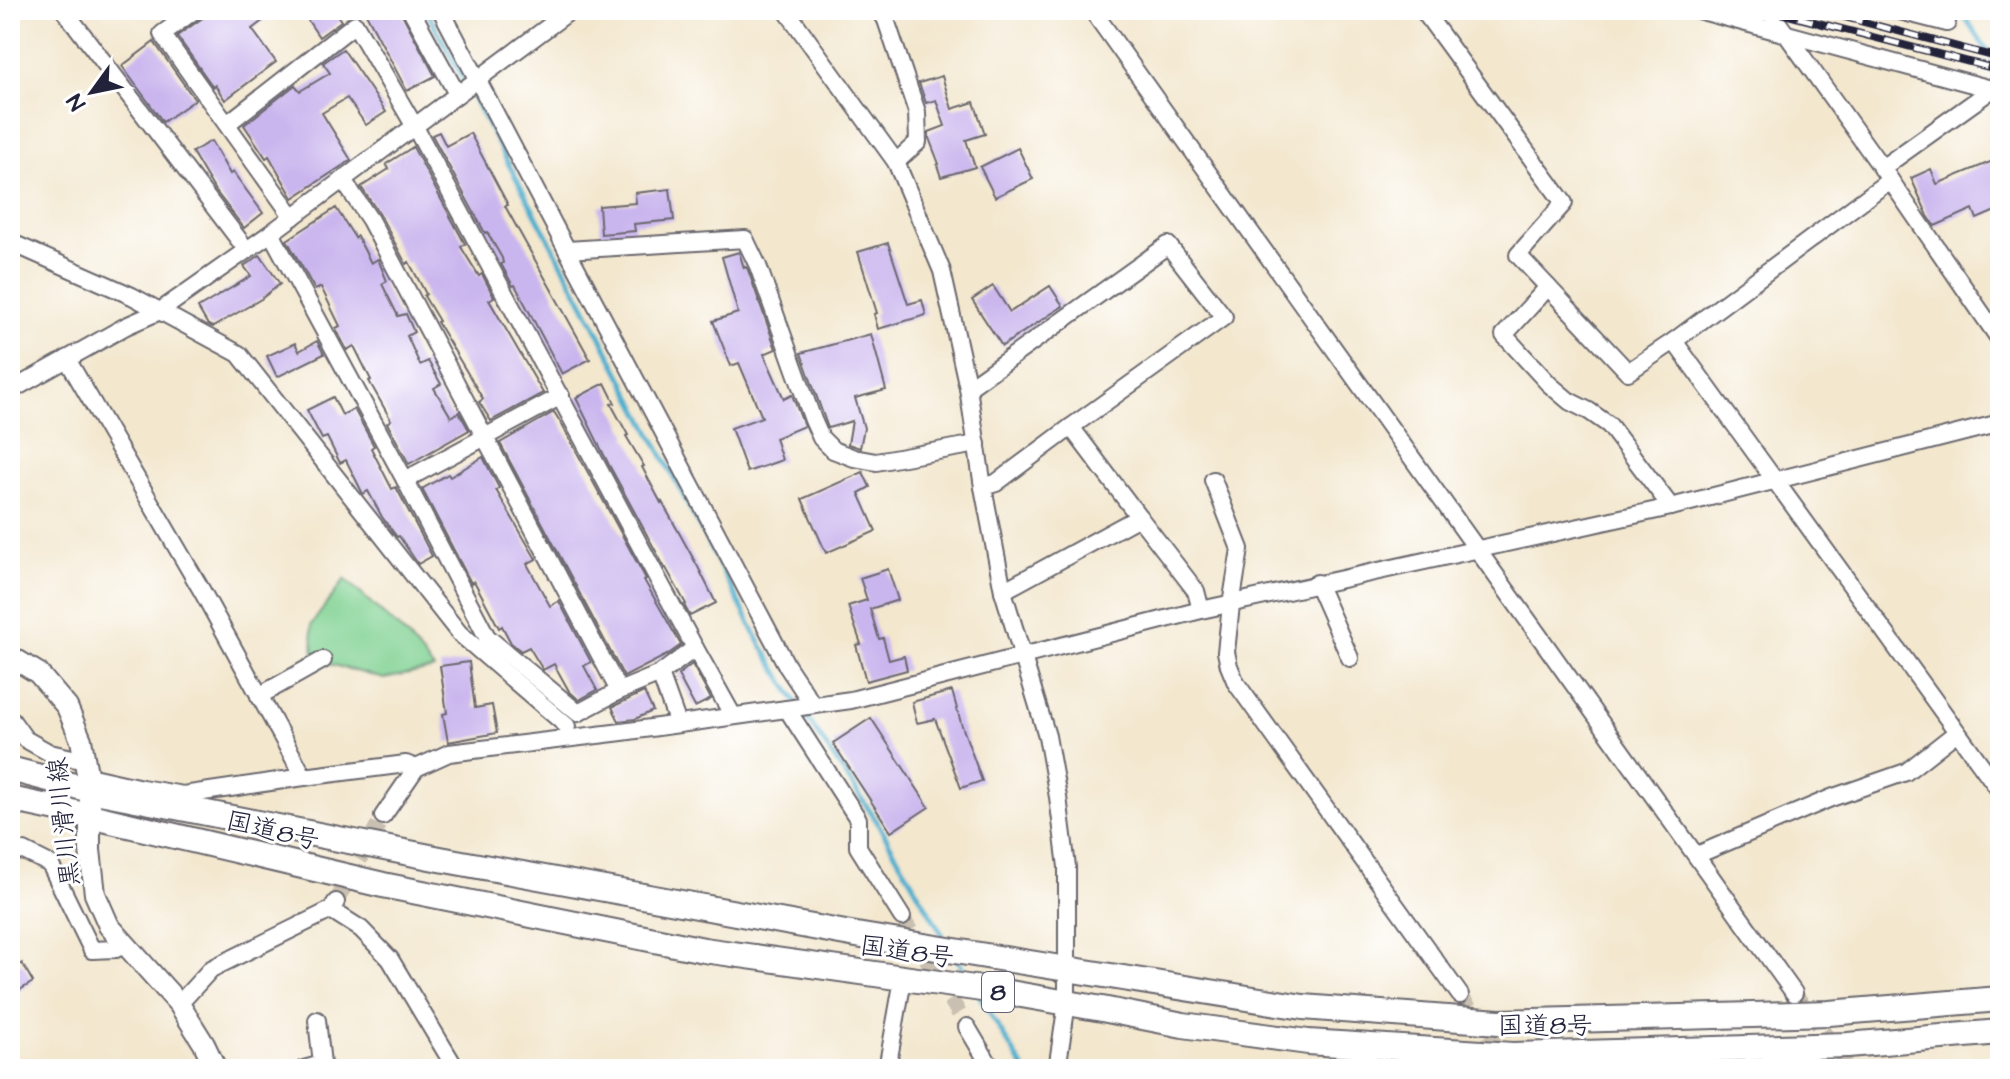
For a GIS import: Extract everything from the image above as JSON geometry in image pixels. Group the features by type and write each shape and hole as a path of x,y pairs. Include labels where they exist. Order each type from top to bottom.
{"highway":[{"name":"国道8号","path":"10,769 88,775 456,862 862,936 1303,1007 1499,1022 1829,1013 2000,999"},
{"name":"国道8号","path":"10,799 383,885 704,950 1308,1042 1513,1055 1848,1045 2000,1032"}],"main road":[{"name":"黒川滑川線","path":"10,656 38,673 67,707 81,740 88,775 90,850 95,894 109,926 179,1004 216,1069"}],"street":[{"path":"64,10 246,249"},
{"path":"195,10 162,34 293,217"},
{"path":"411,10 457,94"},
{"path":"441,10 787,666 813,705"},
{"path":"10,391 126,326 160,311 293,217 571,10"},
{"path":"786,10 896,162 942,271 968,388 1003,591 1047,736 1058,797 1067,867 1067,1003 1057,1069"},
{"path":"880,10 917,112 918,142 896,162"},
{"path":"1092,10 1794,993"},
{"path":"1423,10 1564,203 1518,255 1628,372 1674,341 1996,85"},
{"path":"1698,10 1875,59 1996,85"},
{"path":"1769,10 2000,340"},
{"path":"1896,10 1947,23"},
{"path":"227,124 351,17 415,127 733,716"},
{"path":"343,180 370,220 619,691"},
{"path":"271,233 487,637 578,713 660,674 695,648"},
{"path":"567,250 745,239 758,266 813,420 821,438 833,450 876,462 977,444"},
{"path":"10,242 132,296 239,354 459,633 567,726"},
{"path":"968,388 1168,245 1224,317 996,483 983,487"},
{"path":"1548,287 1504,335 1549,384 1569,401 1609,425 1671,507"},
{"path":"1674,341 2000,791"},
{"path":"67,359 202,591 304,777"},
{"path":"405,480 561,396"},
{"path":"383,816 416,768 449,753 851,700 1201,610 1671,507 2000,423"},
{"path":"1071,427 1196,591 1201,610"},
{"path":"1213,480 1240,549 1226,652 1236,683 1460,995"},
{"path":"1003,591 1139,517"},
{"path":"1317,583 1350,658"},
{"path":"259,696 323,660"},
{"path":"660,674 678,724"},
{"path":"787,709 858,819 858,847 902,917"},
{"path":"10,718 25,739 88,775 183,795 406,764 416,768"},
{"path":"1697,855 1831,798 1906,772 1957,732"},
{"path":"10,854 24,851 50,864 92,950 116,949 125,944"},
{"path":"179,1004 211,969 334,906 390,959 456,1069"},
{"path":"887,1069 903,979"},
{"path":"304,1069 322,1064 317,1020"},
{"path":"967,1027 992,1069"}],"green space":[{"path":"345,579 407,636 434,669 384,679 330,664 314,653 311,625"}],"building":[{"path":"214,10 277,10 252,29 276,62 225,100 177,36"},
{"path":"301,10 334,10 341,21 319,37"},
{"path":"364,10 400,10 435,76 407,91"},
{"path":"154,42 195,100 163,122 122,66"},
{"path":"343,49 386,112 366,125 347,98 322,113 351,160 293,198 269,156 266,158 244,125 295,85 300,91 330,73 323,63"},
{"path":"942,76 952,109 974,102 985,134 966,140 975,167 941,177 929,132 945,126 936,100 926,103 919,83"},
{"path":"439,132 446,146 470,133 508,205 505,206 590,359 562,374 501,264 502,258 485,233 432,135"},
{"path":"211,141 230,174 233,172 263,213 244,228 214,189 192,152"},
{"path":"413,147 465,244 461,247 479,276 482,274 494,297 489,300 543,393 491,421 479,402 483,399 437,322 409,262 406,264 361,187 389,169 386,164"},
{"path":"1018,148 1033,179 995,197 980,167"},
{"path":"2000,158 2000,209 1977,219 1973,209 1935,226 1911,178 1931,169 1937,184"},
{"path":"670,189 674,220 634,224 635,231 601,234 599,206 636,203 635,193"},
{"path":"336,208 355,238 357,236 371,263 378,259 387,281 382,284 398,316 406,314 414,332 407,336 420,365 428,361 441,384 434,388 451,417 459,412 469,430 409,464 387,423 391,420 354,346 347,350 336,328 340,326 321,287 315,290 287,240"},
{"path":"888,243 908,304 922,300 926,315 878,329 874,314 877,313 858,252"},
{"path":"739,252 776,349 764,354 784,399 792,395 804,426 775,438 782,460 747,472 731,428 762,417 739,363 731,366 713,321 738,313 722,257"},
{"path":"260,255 280,284 213,327 208,325 198,308 251,276 244,266"},
{"path":"993,286 1010,312 1050,286 1063,306 1002,346 972,300"},
{"path":"871,334 886,390 855,398 864,428 860,448 848,444 852,421 828,428 801,353"},
{"path":"317,341 324,354 277,377 267,356 295,343 299,351"},
{"path":"605,383 626,436 716,603 690,616 576,398"},
{"path":"333,397 342,415 354,409 392,489 396,487 432,556 418,564 382,517 368,491 363,494 346,460 340,463 327,437 322,439 307,410"},
{"path":"554,412 681,645 624,677 500,443"},
{"path":"483,457 499,488 496,490 536,559 527,564 550,606 559,601 591,662 584,666 597,690 579,700 569,691 554,664 543,670 529,647 521,651 511,643 502,626 499,628 474,581 471,583 422,489"},
{"path":"863,472 870,487 859,493 876,531 826,553 802,499"},
{"path":"888,569 898,600 870,609 889,660 904,656 907,670 866,681 856,645 861,644 848,606 867,600 860,578"},
{"path":"469,662 475,708 492,705 497,733 448,742 440,666"},
{"path":"692,664 711,699 695,707 678,675"},
{"path":"952,691 982,781 961,788 935,719 917,723 912,702"},
{"path":"644,692 653,711 635,719 619,721 612,707"},
{"path":"871,718 929,807 891,832 833,743"},
{"path":"22,963 33,982 10,996 10,970"}],"waterway":[{"path":"426,10 760,643 797,703"},
{"path":"1960,10 2000,69"},
{"path":"803,712 876,820 946,941"},
{"path":"957,959 969,978"},
{"path":"980,997 1024,1069"}],"tunnel":[{"path":"336,902 383,816"},
{"path":"902,917 967,1027"},
{"path":"1794,993 1851,1069"},
{"path":"1460,995 1512,1069"}],"railway":[{"path":"1769,10 2000,70"},
{"path":"1818,10 2000,58"}]}
